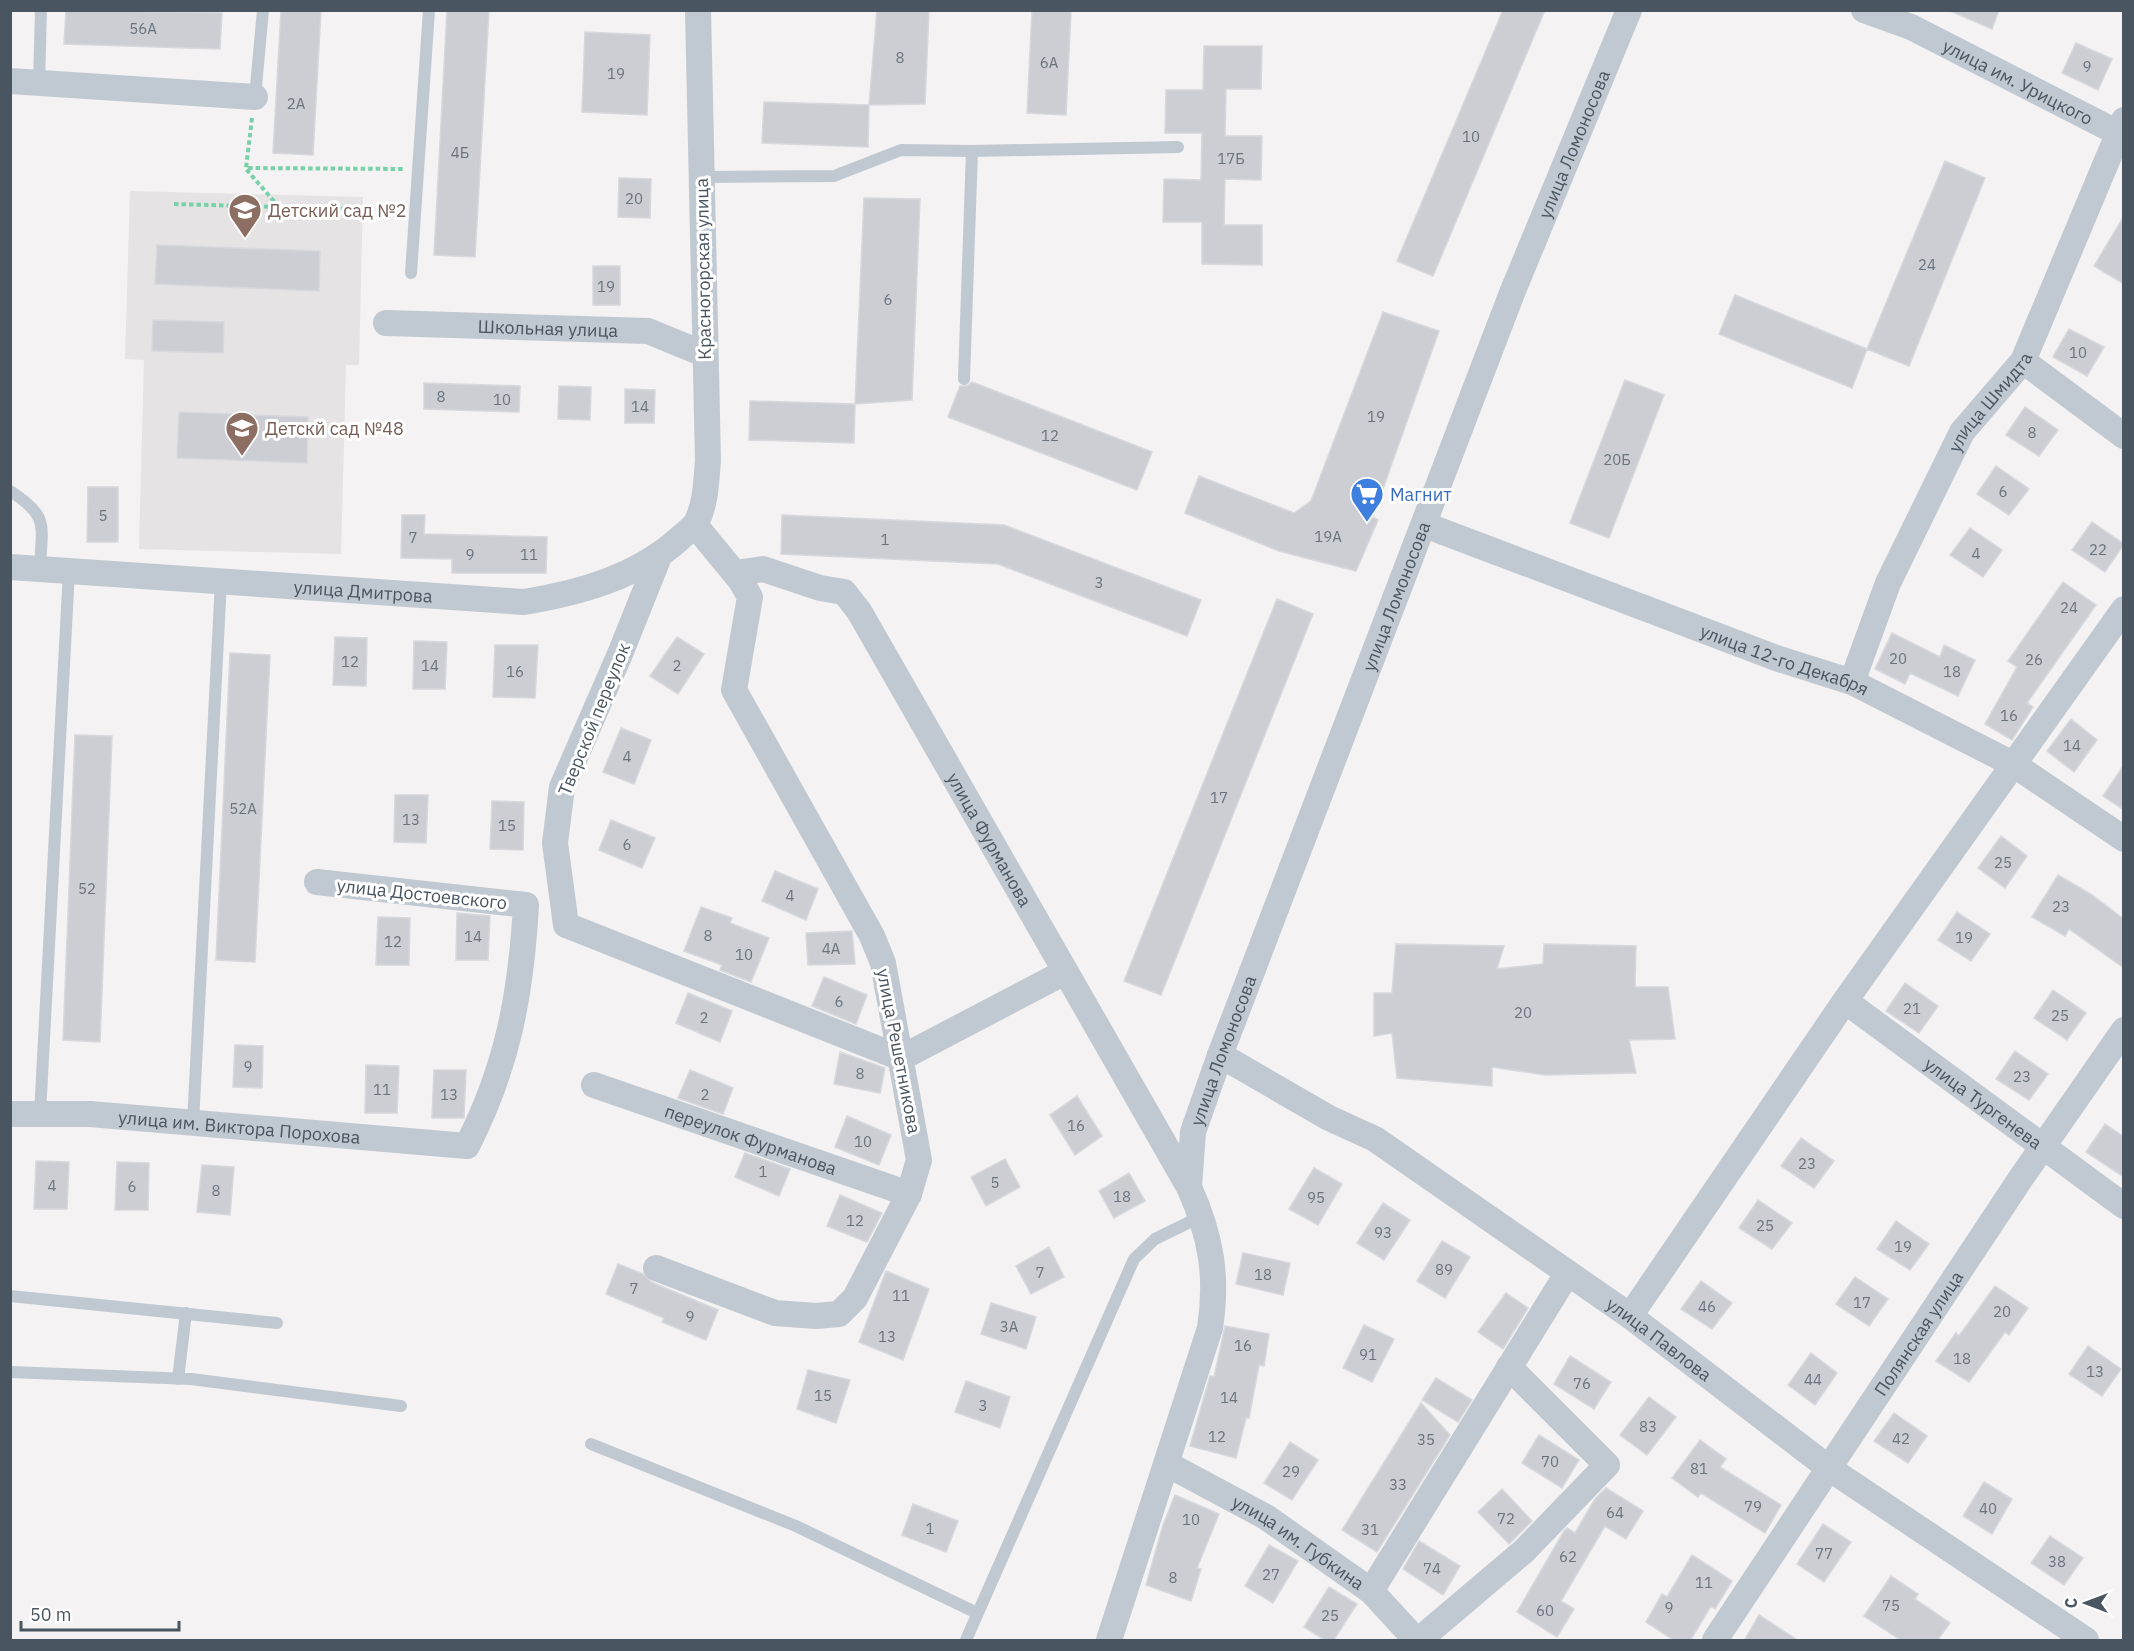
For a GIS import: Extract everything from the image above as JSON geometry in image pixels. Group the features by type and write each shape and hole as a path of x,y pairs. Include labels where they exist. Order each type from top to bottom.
{"street":[{"name":"Красногорская улица","path":"695,525 704,503 708,461 698,10"},
{"name":"улица Ломоносова","path":"1189,1187 1193,1132 1220,1055 1512,293 1629,10"},
{"name":"улица им. Урицкого","path":"1864,10 1915,19 2121,130"},
{"path":"10,81 255,97"},
{"name":"улица Шмидта","path":"1852,682 1888,583 1962,432 2023,362 2121,130"},
{"name":"Школьная улица","path":"386,323 648,331 704,354"},
{"path":"2023,362 2124,436"},
{"name":"улица Дмитрова","path":"10,567 524,602 561,596 624,575 660,554 695,525"},
{"name":"улица Решетникова","path":"656,1268 775,1312 816,1316 839,1314 855,1298 909,1194 920,1160 883,963 872,936 734,690 750,597 735,573 695,525"},
{"name":"улица 12-го Декабря","path":"1425,525 1779,659 1852,682 2013,764 2124,839"},
{"name":"Тверской переулок","path":"660,554 620,654 562,787 555,843 566,925 901,1058"},
{"name":"улица Фурманова","path":"735,573 764,569 820,588 844,592 859,611 1189,1187 1202,1216 1213,1263 1216,1294 1210,1328 1109,1641"},
{"path":"1630,1316 1845,1001 2124,609"},
{"name":"улица Достоевского","path":"317,882 526,905 522,963 508,1045 485,1111 467,1146"},
{"path":"901,1058 1065,972"},
{"name":"улица Тургенева","path":"1845,1001 2124,1206"},
{"name":"Полянская улица","path":"1715,1641 2043,1145 2124,1030"},
{"name":"улица Павлова","path":"1220,1055 1329,1118 1375,1139 1630,1316 1830,1469 2086,1641"},
{"name":"переулок Фурманова","path":"594,1085 909,1194"},
{"name":"улица им. Виктора Порохова","path":"10,1114 90,1114 467,1146"},
{"path":"1371,1591 1567,1274"},
{"path":"1417,1641 1524,1551 1607,1465 1509,1367"},
{"name":"улица им. Губкина","path":"1167,1464 1266,1517 1371,1591 1417,1641"}],"lane":[{"path":"39,82 41,10"},
{"path":"255,97 263,10"},
{"path":"411,273 420,169 429,10"},
{"path":"701,177 834,176 901,150 1178,147"},
{"path":"963,379 972,151"},
{"path":"10,491 33,506 38,513 40,570"},
{"path":"40,1114 69,572"},
{"path":"193,1123 220,581"},
{"path":"966,1641 1134,1259 1155,1239 1202,1216"},
{"path":"10,1296 277,1323"},
{"path":"178,1379 186,1313"},
{"path":"10,1372 178,1379 401,1407"},
{"path":"591,1444 796,1526 977,1613"}],"path":[{"path":"255,97 246,168 279,207"},
{"path":"246,168 420,169"},
{"path":"174,204 356,209"}],"shaded area":[{"path":"130,191 363,197 359,365 346,365 341,554 139,549 144,360 125,359"}],"building":[{"path":"66,10 222,13 220,49 64,44"},
{"path":"281,10 321,10 313,155 273,153"},
{"path":"447,10 489,10 475,257 434,255"},
{"path":"877,10 929,10 925,104 869,105"},
{"path":"1032,10 1071,10 1066,115 1027,113"},
{"path":"1503,10 1545,10 1433,276 1397,261"},
{"path":"1948,10 1999,10 1992,29"},
{"path":"585,32 650,35 647,115 582,112"},
{"path":"2076,43 2112,59 2098,90 2062,73"},
{"path":"1204,46 1262,46 1261,89 1226,89 1225,136 1262,136 1261,180 1225,179 1224,225 1262,225 1262,265 1202,264 1202,222 1163,222 1164,179 1201,180 1202,133 1165,133 1166,90 1203,90"},
{"path":"764,102 869,105 868,147 762,143"},
{"path":"1945,161 1985,178 1909,366 1867,349"},
{"path":"619,178 651,179 650,218 618,217"},
{"path":"864,198 920,199 912,400 855,404"},
{"path":"2124,216 2124,284 2094,266"},
{"path":"157,245 320,251 319,291 155,284"},
{"path":"593,266 620,266 620,305 593,305"},
{"path":"1735,295 1867,349 1852,388 1719,334"},
{"path":"1383,312 1439,331 1373,517 1378,520 1356,571 1279,551 1185,513 1199,476 1294,513 1311,501"},
{"path":"153,320 224,322 223,353 152,351"},
{"path":"2069,329 2104,347 2087,376 2053,357"},
{"path":"1625,380 1664,395 1609,538 1570,523"},
{"path":"972,382 1152,452 1137,490 948,417 960,386 967,386"},
{"path":"424,383 520,386 519,412 424,409"},
{"path":"559,386 591,387 590,420 558,419"},
{"path":"625,389 655,390 654,423 625,423"},
{"path":"750,401 855,404 854,443 749,440"},
{"path":"2025,407 2058,430 2039,456 2006,435"},
{"path":"179,412 308,417 307,463 177,458"},
{"path":"1996,466 2029,489 2009,515 1977,494"},
{"path":"88,487 118,487 118,542 87,542"},
{"path":"402,515 425,515 424,534 547,537 546,573 452,573 452,559 401,558"},
{"path":"782,515 1004,525 1201,600 1187,636 998,564 781,554"},
{"path":"2092,522 2124,544 2105,572 2072,550"},
{"path":"1970,528 2002,550 1983,577 1950,555"},
{"path":"2063,582 2096,605 2027,703 2033,707 2012,740 1985,724 2017,667 2008,661"},
{"path":"1277,599 1313,614 1161,995 1124,981"},
{"path":"1892,633 1940,657 1944,645 1975,660 1958,696 1910,673 1905,684 1875,669"},
{"path":"335,637 367,638 366,686 333,685"},
{"path":"677,637 704,654 678,694 650,676"},
{"path":"414,641 447,642 445,689 413,689"},
{"path":"495,645 538,645 535,698 493,697"},
{"path":"230,653 270,655 255,962 216,960"},
{"path":"2071,719 2097,740 2074,772 2047,751"},
{"path":"621,728 651,740 634,784 603,772"},
{"path":"75,735 112,736 100,1042 63,1040"},
{"path":"2124,765 2124,810 2103,796"},
{"path":"395,795 428,795 426,843 394,842"},
{"path":"492,801 524,802 523,850 490,849"},
{"path":"611,820 655,838 642,868 599,850"},
{"path":"2001,836 2027,856 2005,888 1978,868"},
{"path":"775,871 818,889 806,920 762,901"},
{"path":"2058,875 2092,895 2124,919 2124,968 2069,929 2065,936 2032,917"},
{"path":"701,907 732,918 730,923 769,938 751,982 720,970 722,965 684,951"},
{"path":"1957,912 1990,934 1971,961 1938,940"},
{"path":"457,913 490,916 488,960 456,960"},
{"path":"378,917 410,918 409,965 376,965"},
{"path":"852,931 855,964 808,965 806,933"},
{"path":"1396,944 1504,946 1497,969 1543,964 1544,944 1636,946 1635,987 1668,987 1675,1039 1629,1040 1636,1073 1545,1075 1492,1067 1492,1086 1397,1078 1392,1033 1374,1036 1374,993 1392,993"},
{"path":"824,977 867,995 856,1024 812,1006"},
{"path":"1905,983 1938,1006 1919,1033 1886,1011"},
{"path":"2053,990 2086,1013 2067,1040 2034,1018"},
{"path":"688,993 732,1011 720,1042 676,1023"},
{"path":"235,1045 263,1046 262,1088 233,1087"},
{"path":"2015,1051 2048,1074 2029,1100 1996,1079"},
{"path":"840,1052 885,1068 880,1093 834,1084"},
{"path":"366,1065 399,1066 397,1113 365,1113"},
{"path":"434,1070 466,1070 464,1118 432,1118"},
{"path":"690,1070 733,1088 723,1114 678,1098"},
{"path":"1077,1096 1102,1136 1075,1155 1050,1115"},
{"path":"847,1116 891,1135 879,1165 835,1147"},
{"path":"2105,1124 2124,1137 2124,1177 2086,1152"},
{"path":"1801,1138 1834,1161 1814,1188 1781,1166"},
{"path":"745,1153 790,1169 779,1196 735,1177"},
{"path":"1005,1159 1020,1187 986,1206 971,1177"},
{"path":"36,1161 69,1162 67,1209 34,1209"},
{"path":"117,1162 149,1163 148,1210 115,1210"},
{"path":"202,1165 234,1167 230,1215 197,1212"},
{"path":"1314,1168 1342,1184 1318,1225 1289,1209"},
{"path":"1129,1173 1145,1201 1114,1218 1099,1191"},
{"path":"840,1195 882,1213 867,1242 827,1226"},
{"path":"1758,1200 1792,1223 1772,1249 1739,1228"},
{"path":"1383,1203 1410,1220 1384,1260 1357,1243"},
{"path":"1896,1221 1929,1244 1910,1270 1877,1249"},
{"path":"1442,1241 1470,1257 1445,1298 1417,1281"},
{"path":"1049,1247 1064,1277 1031,1294 1016,1266"},
{"path":"1243,1253 1290,1263 1283,1295 1236,1284"},
{"path":"618,1264 643,1274 651,1282 718,1310 706,1340 662,1322 664,1318 606,1294"},
{"path":"886,1271 929,1289 903,1360 859,1342"},
{"path":"1855,1277 1888,1299 1869,1326 1836,1304"},
{"path":"1701,1281 1732,1303 1712,1329 1681,1309"},
{"path":"1995,1286 2028,1308 2009,1335 2005,1332 1969,1382 1936,1361 1956,1333 1959,1336"},
{"path":"1506,1293 1528,1308 1503,1349 1478,1332"},
{"path":"991,1303 1036,1317 1026,1349 981,1334"},
{"path":"1364,1325 1394,1339 1372,1382 1343,1368"},
{"path":"1225,1326 1269,1334 1264,1366 1259,1365 1249,1418 1246,1418 1236,1458 1190,1446 1210,1376 1214,1377"},
{"path":"2088,1346 2121,1369 2102,1396 2069,1374"},
{"path":"1811,1353 1837,1373 1815,1405 1788,1385"},
{"path":"1570,1356 1611,1382 1594,1409 1554,1384"},
{"path":"808,1370 850,1380 836,1423 797,1409"},
{"path":"1436,1378 1472,1400 1458,1422 1422,1400"},
{"path":"966,1381 1010,1397 1000,1428 955,1412"},
{"path":"1649,1397 1676,1417 1647,1455 1620,1435"},
{"path":"1421,1403 1450,1435 1377,1552 1342,1530"},
{"path":"1894,1413 1927,1436 1908,1463 1874,1441"},
{"path":"1539,1435 1579,1460 1562,1488 1522,1463"},
{"path":"1700,1440 1726,1459 1720,1467 1781,1505 1765,1533 1701,1493 1698,1497 1672,1478"},
{"path":"1290,1442 1318,1460 1292,1500 1264,1483"},
{"path":"1984,1482 2012,1499 1992,1534 1963,1516"},
{"path":"1606,1488 1643,1511 1626,1539 1605,1526 1561,1601 1574,1609 1557,1637 1517,1612 1564,1531 1567,1528 1575,1533 1595,1499"},
{"path":"1502,1489 1532,1521 1509,1544 1478,1512"},
{"path":"1175,1495 1219,1514 1197,1568 1201,1569 1191,1601 1146,1585 1163,1525"},
{"path":"913,1504 958,1521 946,1552 902,1535"},
{"path":"1823,1524 1851,1542 1824,1582 1797,1564"},
{"path":"2050,1536 2083,1558 2064,1585 2031,1563"},
{"path":"1419,1541 1460,1566 1443,1595 1403,1569"},
{"path":"1269,1545 1298,1561 1273,1603 1245,1586"},
{"path":"1692,1555 1732,1581 1715,1609 1711,1606 1690,1641 1675,1641 1646,1622 1662,1594 1667,1597"},
{"path":"1891,1576 1918,1594 1915,1599 1950,1623 1937,1641 1902,1641 1864,1616"},
{"path":"1329,1587 1357,1604 1333,1641 1326,1641 1304,1627"},
{"path":"1759,1615 1799,1641 1744,1641"}],"place":[{"name":"Детский сад №2","path":"245,239"},
{"name":"Детскй сад №48","path":"242,457"},
{"name":"Магнит","path":"1367,523"}]}
